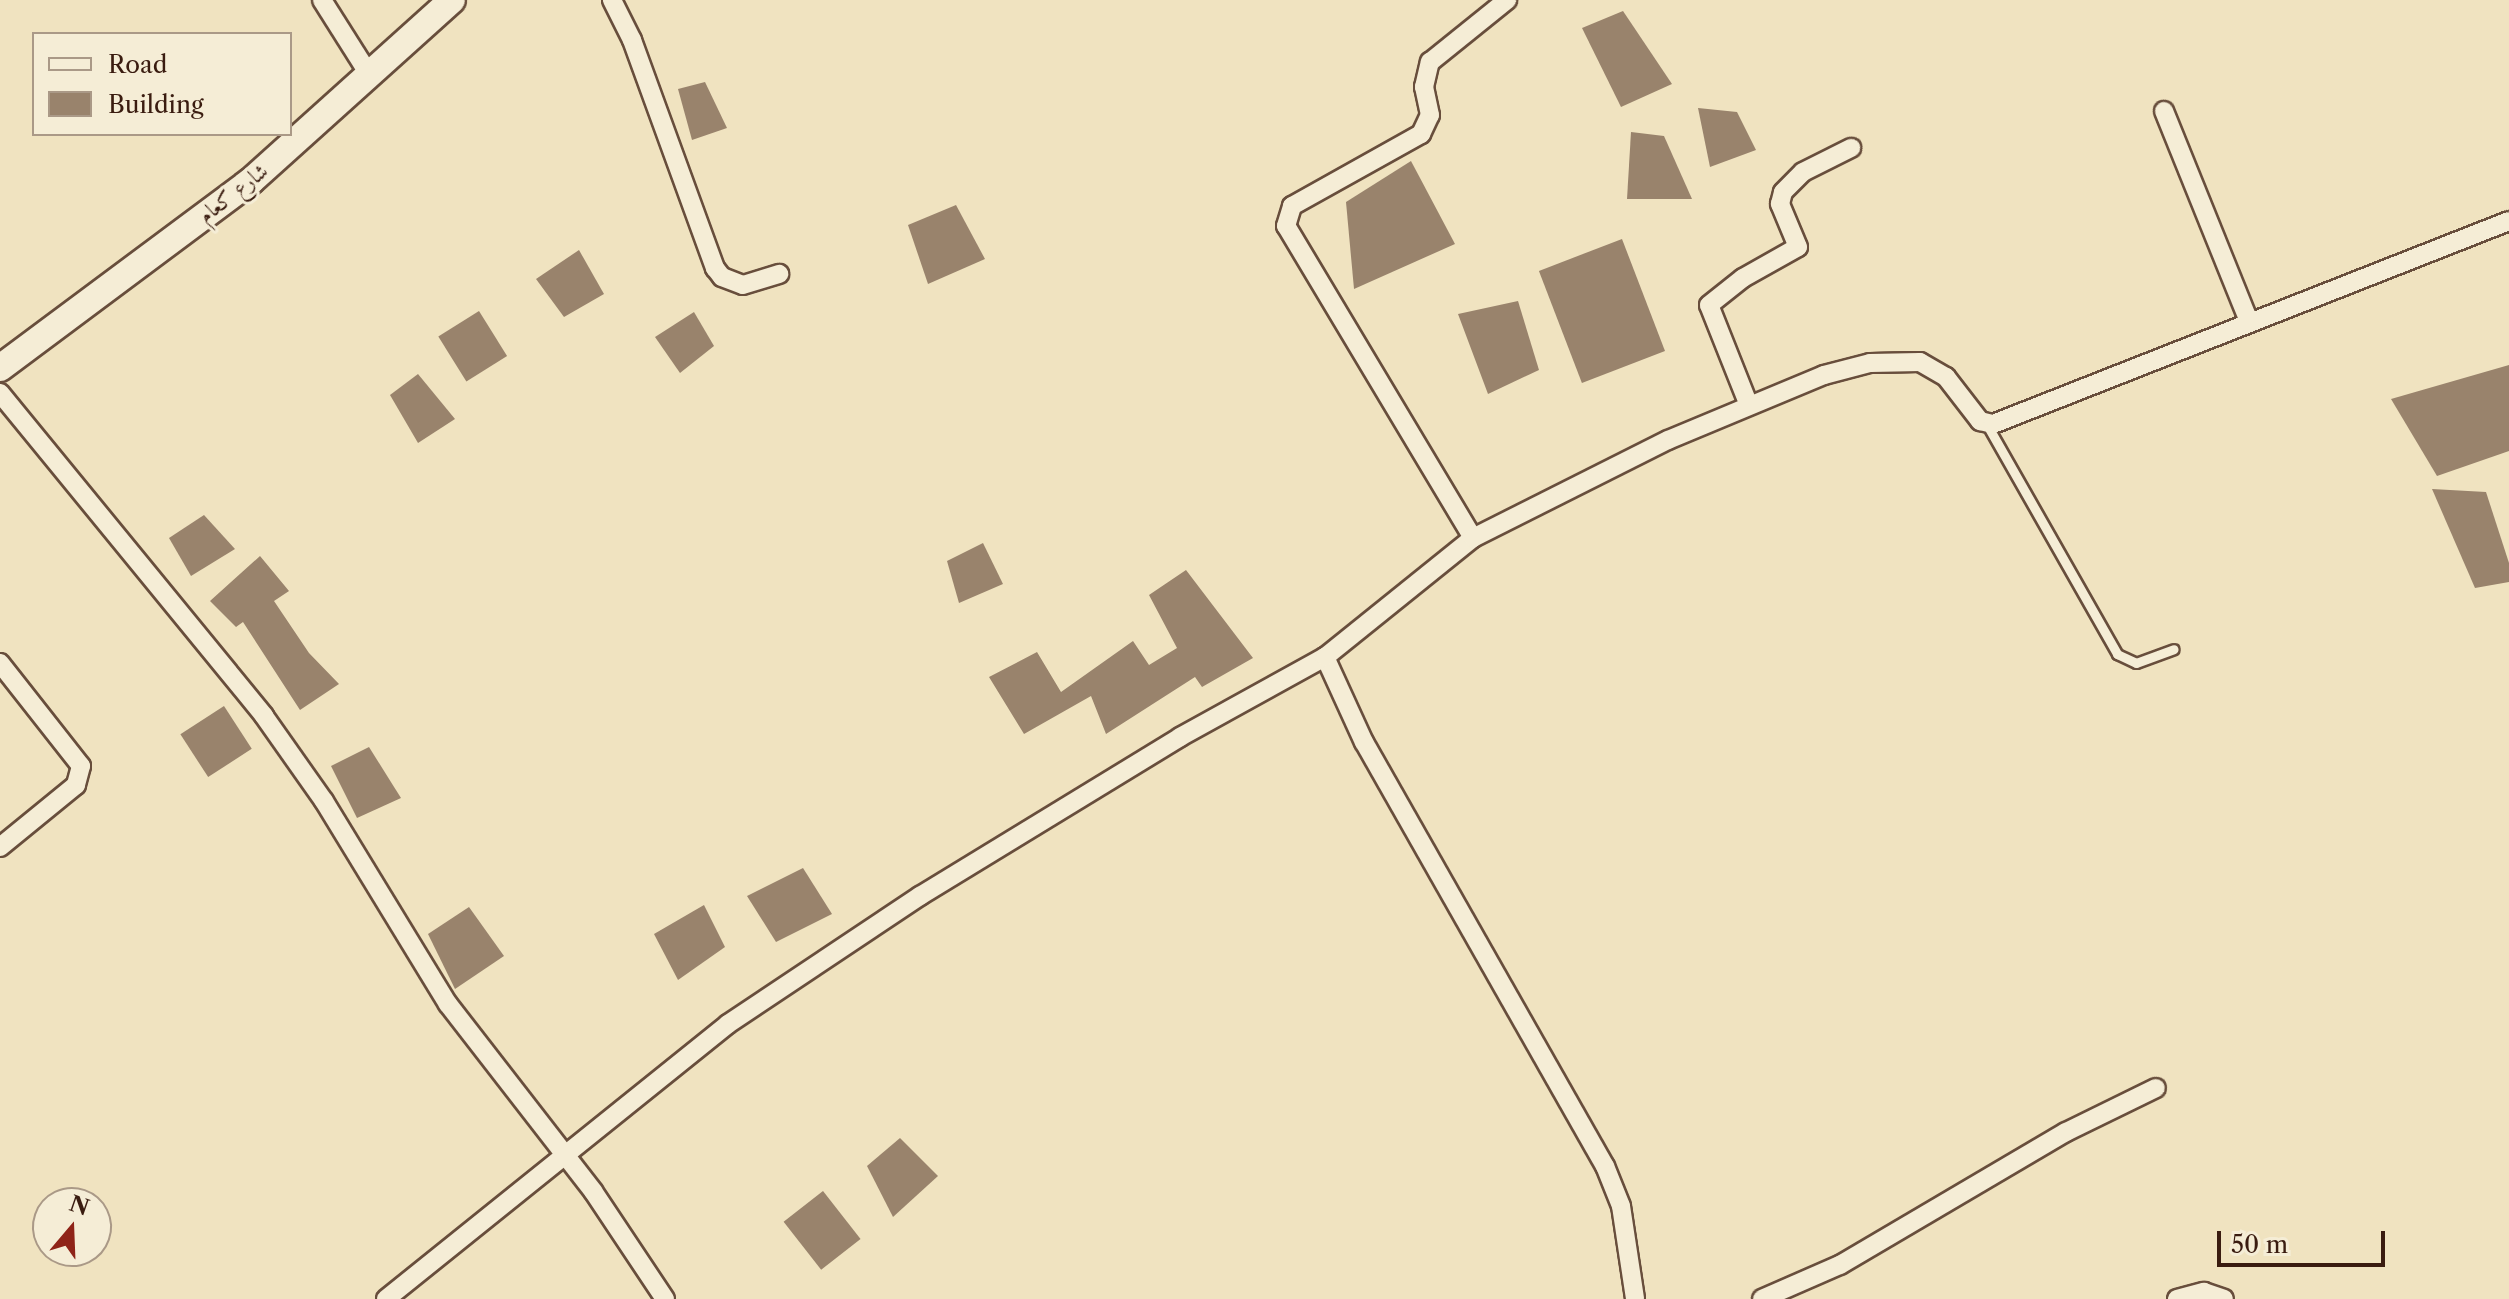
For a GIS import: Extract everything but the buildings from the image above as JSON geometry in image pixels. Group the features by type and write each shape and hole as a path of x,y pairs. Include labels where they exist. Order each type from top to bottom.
{"street":[{"path":"322,0 370,76"},
{"name":"شارع كعام","path":"0,368 251,181 452,0"},
{"path":"612,0 632,40 715,268 722,277 743,285 779,274"},
{"path":"1473,538 1286,226 1292,206 1421,134 1430,115 1424,87 1430,62 1507,0"},
{"path":"2164,111 2249,321"},
{"path":"1748,403 1709,305 1798,247 1782,208 1783,192 1803,172 1851,148"},
{"path":"386,1299 565,1160 728,1024 818,962 1180,737 1325,657 1473,538 1748,403 1824,375 1906,358 1940,371 1986,423 2509,221"},
{"path":"0,393 264,716 324,801 448,1004 565,1160 593,1191 665,1299"},
{"path":"1325,657 1364,742 1605,1166 1621,1206 1635,1299"},
{"path":"0,663 81,766 76,785 0,847"},
{"path":"1762,1299 1840,1265 2066,1132 2156,1088"},
{"path":"2177,1299 2204,1292 2224,1299"}],"lane":[{"path":"1986,423 2117,654 2136,663 2174,649"}]}
